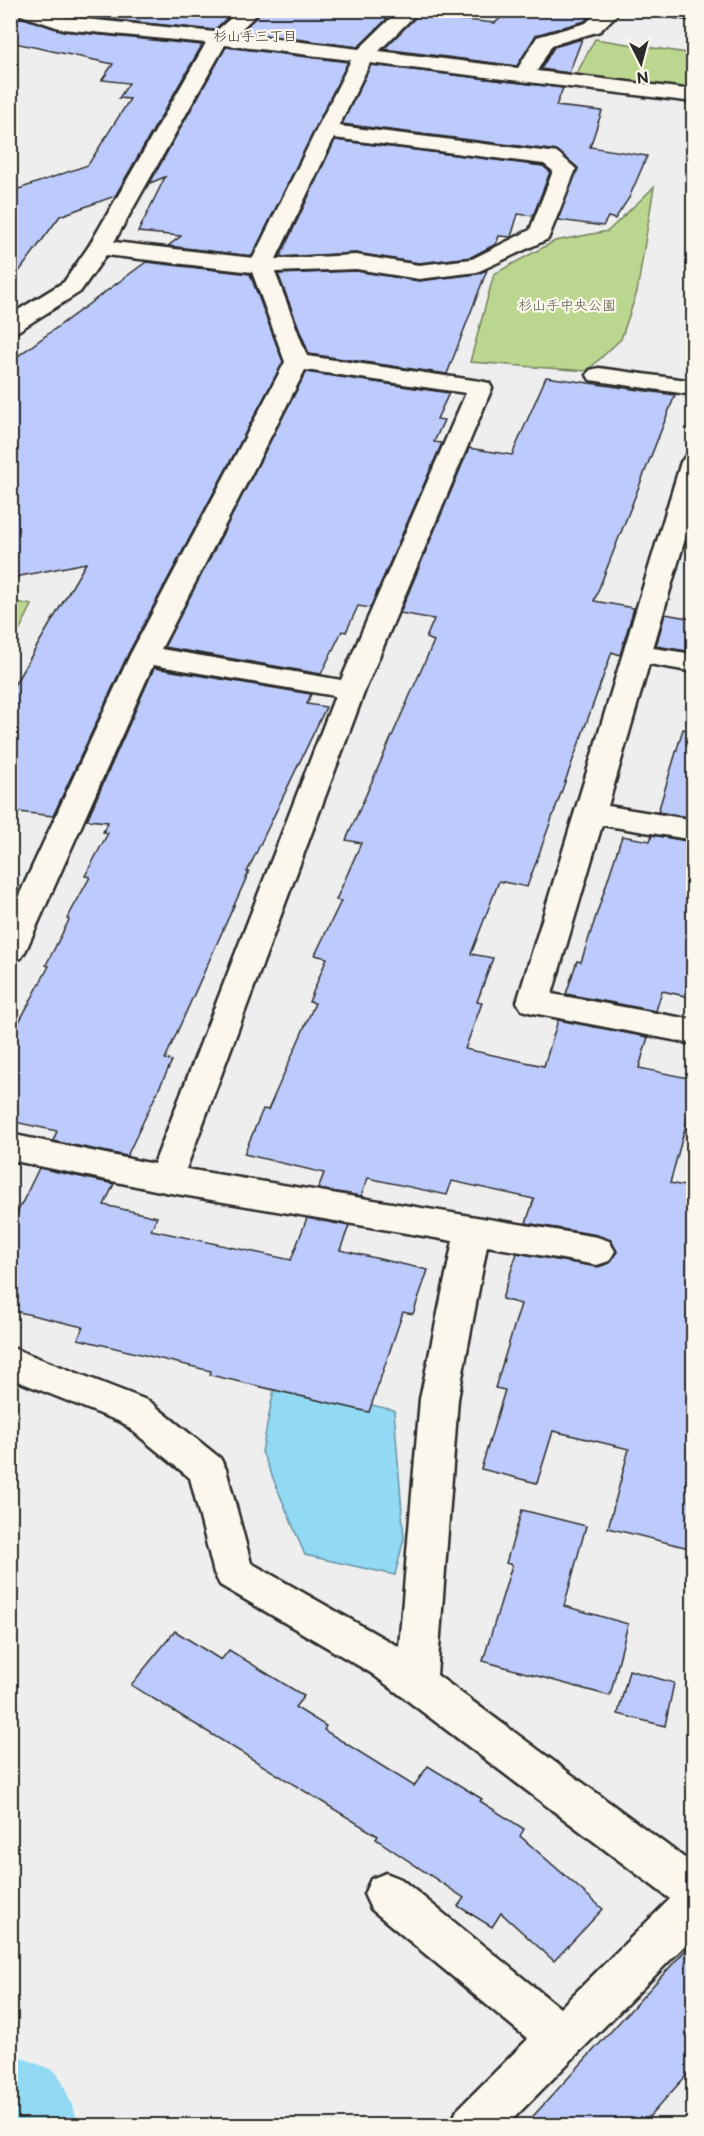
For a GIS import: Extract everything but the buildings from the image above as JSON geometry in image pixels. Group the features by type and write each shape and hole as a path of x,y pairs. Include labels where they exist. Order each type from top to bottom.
{"street":[{"path":"26,10 62,23 219,38 693,96"},
{"path":"10,326 72,287 100,247 219,38 252,10"},
{"path":"10,950 144,655 297,362 261,266 363,56 411,10"},
{"path":"524,76 544,41 593,27 612,10"},
{"path":"668,10 693,14"},
{"path":"100,247 261,266 356,262 419,272 477,265 540,234 565,169 550,158 326,131"},
{"path":"165,1179 351,690 480,388 297,362"},
{"path":"599,375 693,388"},
{"path":"693,462 686,517 637,654 533,1002 693,1032"},
{"path":"637,654 693,663"},
{"path":"144,655 351,690"},
{"path":"591,813 693,830"},
{"path":"10,1147 165,1179 597,1251"},
{"path":"416,1682 439,1399 473,1230"},
{"path":"10,1362 136,1412 207,1469 234,1573 385,1660 693,1891"},
{"path":"386,1894 561,2038"},
{"path":"473,2126 693,1905"}],"green space":[{"path":"595,39 693,54 693,89 576,75"},
{"name":"杉山手中央公園","path":"654,187 637,292 621,339 587,371 470,362 494,274 555,241 608,231"},
{"path":"10,601 32,605 11,647"}],"water":[{"path":"275,1383 394,1410 404,1538 395,1575 305,1555 262,1452"}],"waterway":[{"path":"10,2116 17,2126"}],"district":[{"name":"杉山手三丁目","path":"255,36"}]}
